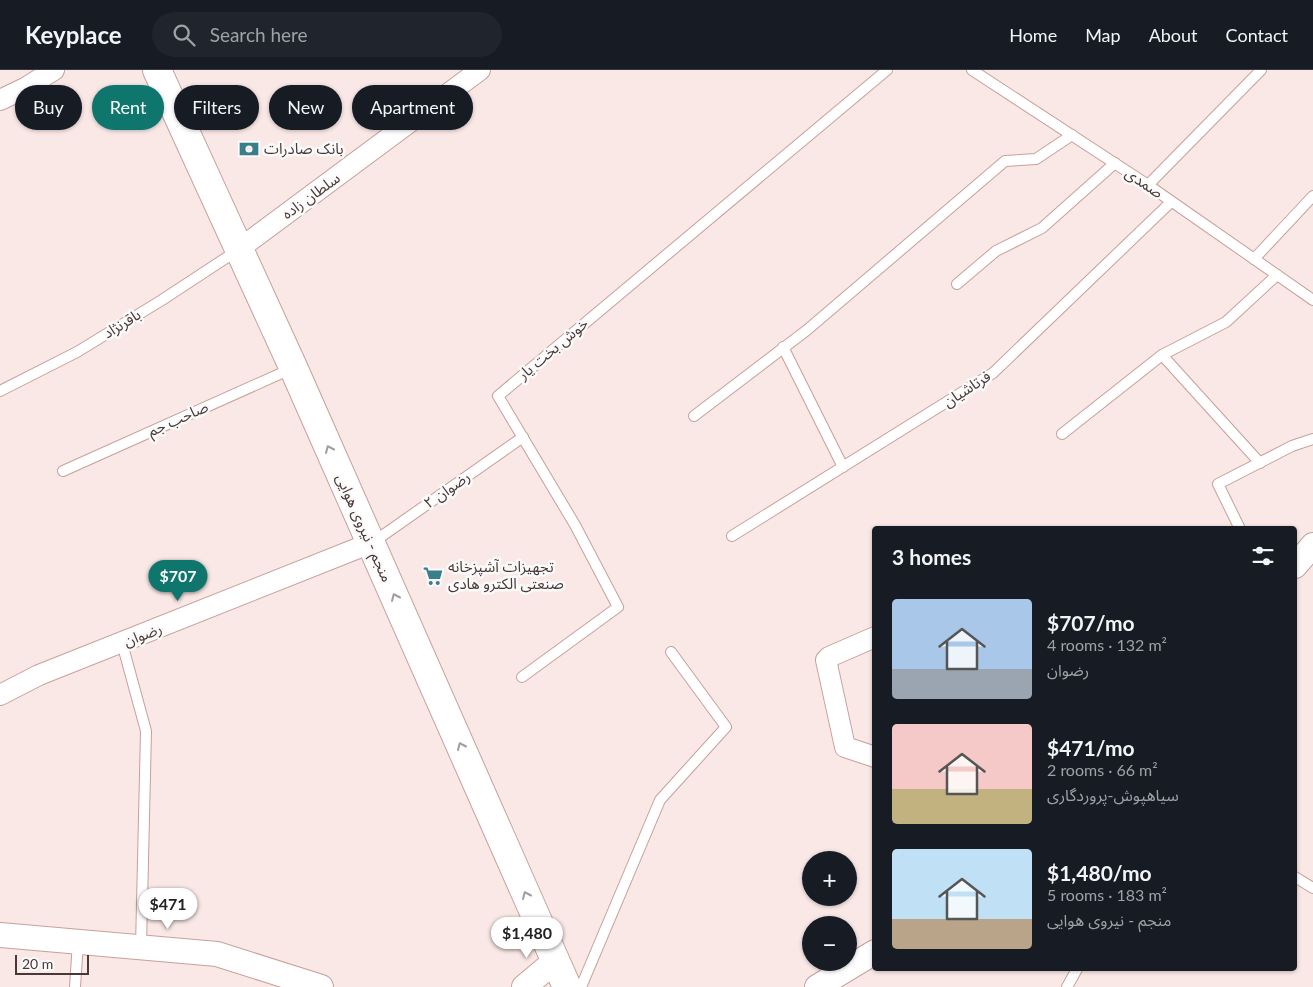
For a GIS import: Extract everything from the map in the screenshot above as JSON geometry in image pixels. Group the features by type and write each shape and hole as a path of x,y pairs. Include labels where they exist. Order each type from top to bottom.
{"main road":[{"name":"منجم - نیروی هوایی","path":"157,70 294,367 568,987"}],"street":[{"path":"0,100 26,88 54,70"},
{"name":"سلطان زاده","path":"239,249 480,70"},
{"name":"رضوان","path":"0,694 39,675 371,543"},
{"path":"1297,564 1313,545"},
{"path":"872,638 826,660 845,747 872,756"},
{"path":"0,935 217,954 315,985"},
{"path":"817,987 872,954"},
{"path":"524,987 555,961"}],"lane":[{"name":"خوش بخت یار","path":"522,677 618,607 575,525 498,396 887,70"},
{"name":"صمدی","path":"972,70 1148,185 1313,300"},
{"path":"1148,185 1261,70"},
{"path":"694,416 807,330 1005,161 1036,159 1072,135"},
{"path":"956,284 996,251 1042,228 1115,163"},
{"path":"1254,259 1313,196"},
{"name":"فرتاشیان","path":"732,536 993,373 1171,202"},
{"name":"باقرنژاد","path":"0,391 77,352 162,300 239,249"},
{"path":"1062,434 1162,355 1226,322 1277,275"},
{"path":"783,347 843,467"},
{"path":"1162,355 1260,463"},
{"name":"صاحب جم","path":"62,471 294,367"},
{"name":"رضوان ۲","path":"371,543 523,437"},
{"path":"1239,526 1218,484 1292,446 1313,439"},
{"path":"122,643 146,731 141,947"},
{"path":"581,987 660,800 726,727 671,652"},
{"path":"1297,878 1313,888"},
{"path":"75,987 78,942"},
{"path":"1067,987 1076,971"}],"place":[{"name":"بانک صادرات","path":"249,149"},
{"name":"تجهیزات آشپزخانه صنعتی الکترو هادی","path":"433,576"}]}
